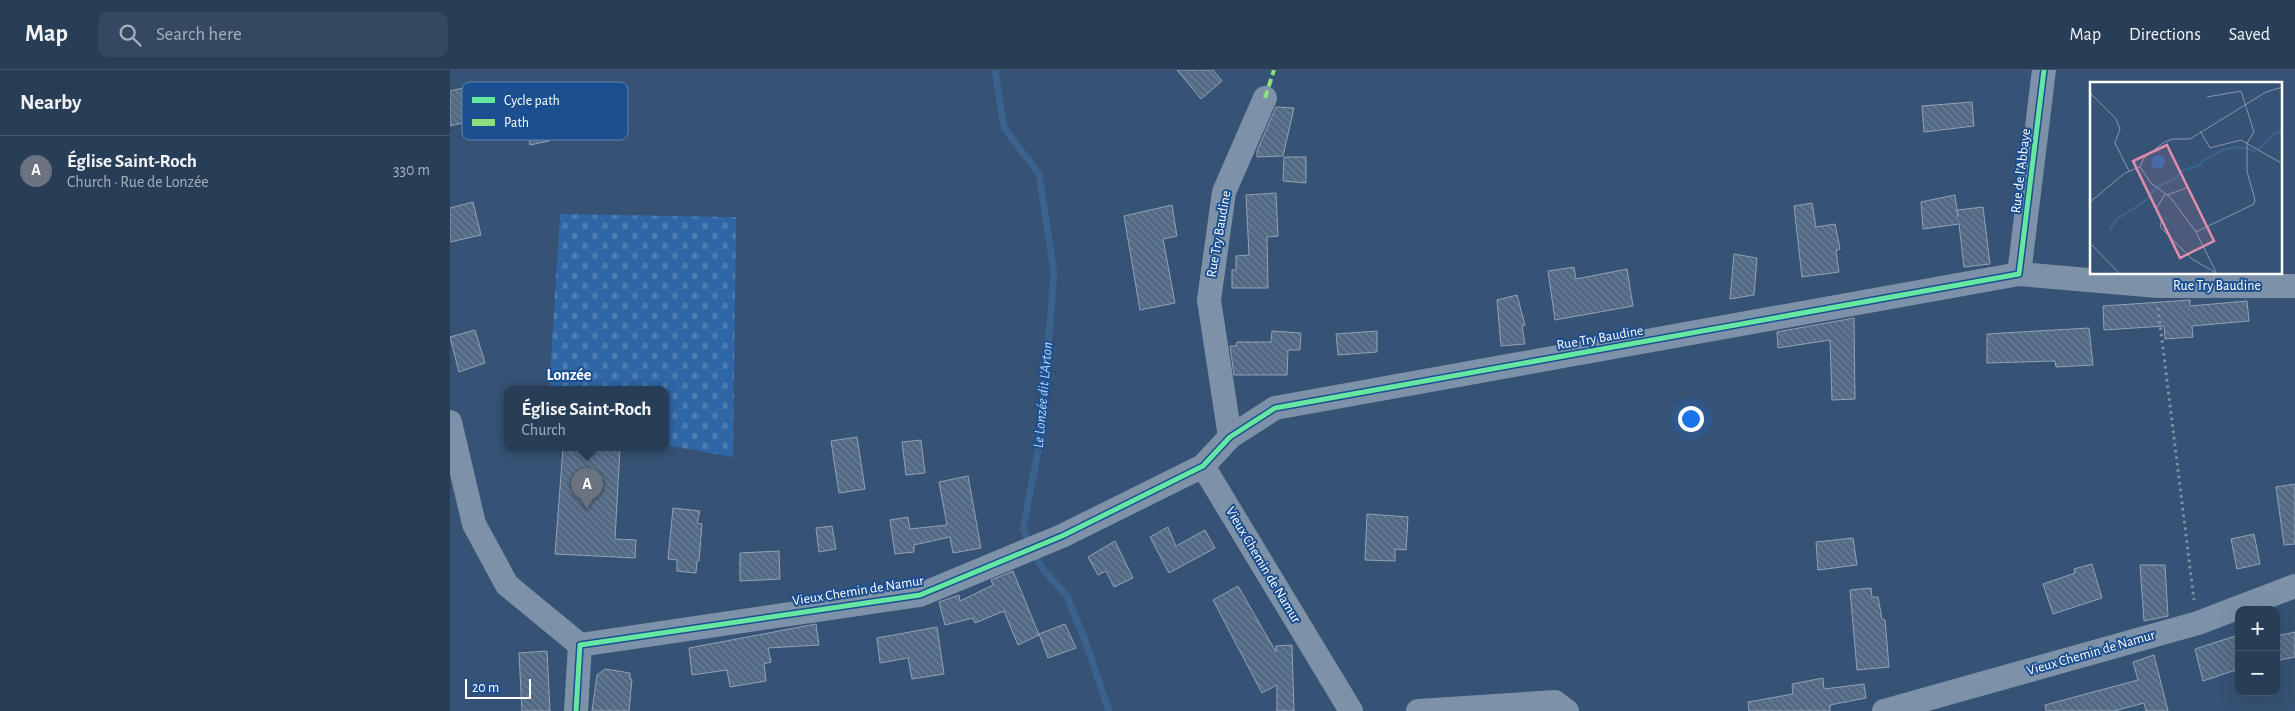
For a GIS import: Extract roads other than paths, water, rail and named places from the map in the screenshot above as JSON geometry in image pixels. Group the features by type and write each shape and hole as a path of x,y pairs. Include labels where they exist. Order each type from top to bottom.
{"street":[{"name":"Rue de l'Abbaye","path":"2019,274 2044,70"},
{"name":"Rue Try Baudine","path":"1230,437 1209,300 1224,192 1266,98"},
{"name":"Rue Try Baudine","path":"1204,466 1230,437 1275,408 2019,274 2158,286 2295,286"},
{"path":"450,422 474,524 507,585 580,644 576,711"},
{"name":"Vieux Chemin de Namur","path":"580,644 920,595 1046,542 1204,466 1351,711"},
{"name":"Vieux Chemin de Namur","path":"1884,711 2198,622 2295,586"},
{"path":"1418,711 1555,702 1567,711"}],"waterway":[{"name":"Le Lonzée dit L'Arton","path":"995,70 1004,128 1039,174 1054,272 1041,436 1023,529 1042,568 1067,596 1087,646 1109,711"}],"place":[{"name":"Église Saint-Roch","path":"587,509"}],"district":[{"name":"Lonzée","path":"569,375"}]}
